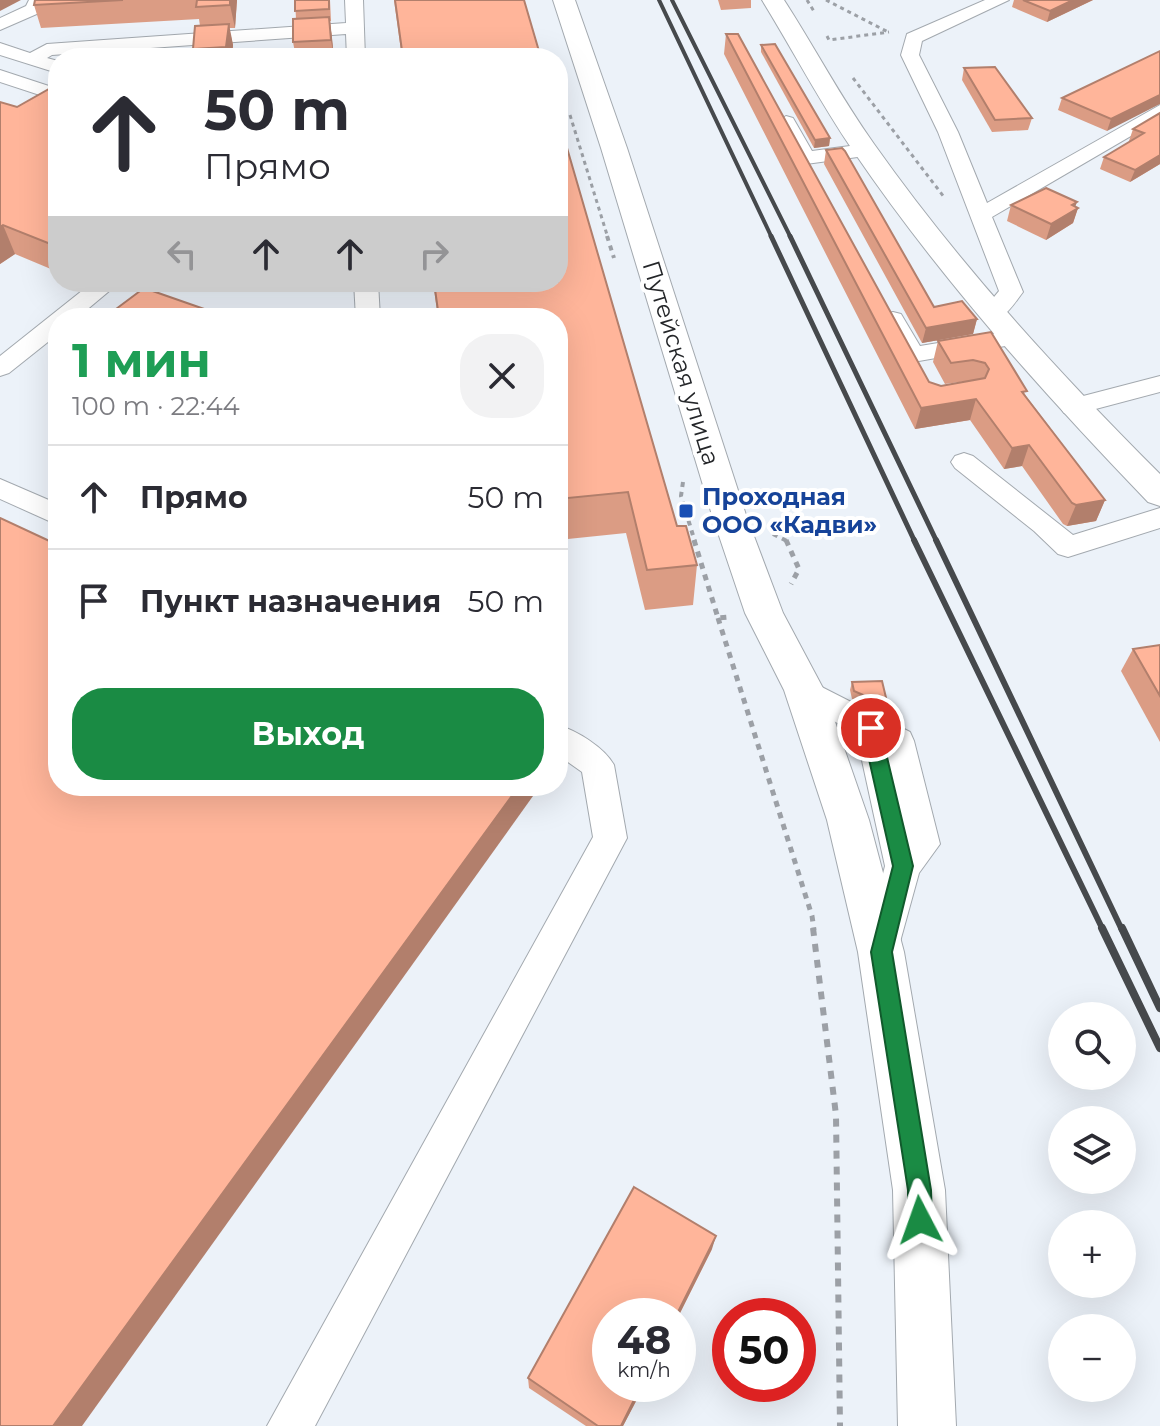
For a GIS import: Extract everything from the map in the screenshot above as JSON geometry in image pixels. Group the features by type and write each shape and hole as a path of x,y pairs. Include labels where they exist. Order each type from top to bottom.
{"main road":[{"name":"Путейская улица","path":"564,0 614,148 729,515 764,613 804,690 848,820 881,952 919,1190 927,1426"},
{"path":"773,0 865,150 992,314 1073,407 1160,494"}],"street":[{"path":"0,25 33,9 38,0"},
{"path":"354,0 356,48"},
{"path":"992,314 1011,292 948,132 910,55 913,38 1000,0"},
{"path":"75,48 355,28"},
{"path":"0,49 48,64"},
{"path":"33,59 48,50"},
{"path":"0,76 48,92"},
{"path":"777,105 821,186"},
{"path":"979,216 1160,111"},
{"path":"806,158 865,150"},
{"path":"75,308 95,292"},
{"path":"882,298 927,382"},
{"path":"0,368 48,330"},
{"path":"913,355 1011,338"},
{"path":"1073,407 1160,384"},
{"path":"964,462 1044,524 1068,547 1160,518"},
{"path":"0,488 48,510"},
{"path":"804,690 898,741 923,844 903,866 881,952"},
{"path":"290,1426 610,838 597,765 568,745"},
{"path":"568,752 597,765"}],"path":[{"path":"807,0 815,13"},
{"path":"826,0 889,32 913,38"},
{"path":"822,27 829,40 889,32"},
{"path":"845,67 949,205"},
{"path":"685,486 681,496 691,524"},
{"path":"773,534 789,541 799,569 790,581"},
{"path":"718,618 812,916 836,1115 840,1426"}],"building":[{"path":"35,0 123,0 34,5"},
{"path":"197,0 230,0 230,5 196,7"},
{"path":"295,0 329,0 329,9 295,11"},
{"path":"395,0 524,0 538,48 402,48"},
{"path":"1023,0 1073,0 1050,11"},
{"path":"329,17 331,40 293,42 293,19"},
{"path":"229,24 226,47 193,48 195,26"},
{"path":"726,34 738,34 929,382 941,386 985,378 989,369 985,363 973,360 951,363 938,341 991,332 1027,391 1022,392 1105,500 1072,503 1029,445 1012,448 976,399 921,408"},
{"path":"775,44 830,138 815,140 761,45"},
{"path":"1160,51 1160,95 1111,119 1062,98"},
{"path":"995,67 1032,118 995,120 964,68"},
{"path":"48,90 48,243 3,225 0,227 0,102 17,107"},
{"path":"1160,113 1160,155 1135,170 1104,157 1144,133 1133,129"},
{"path":"842,148 934,307 962,301 977,319 926,328 826,150"},
{"path":"568,151 677,526 686,526 697,565 647,570 628,492 568,498 568,308 438,308 435,292 568,292"},
{"path":"1046,188 1077,202 1072,205 1078,208 1051,224 1011,205"},
{"path":"139,292 155,292 201,308 117,308"},
{"path":"0,518 48,540 48,796 512,796 53,1426 0,1426"},
{"path":"1160,645 1160,696 1133,649"},
{"path":"882,681 888,706 854,691 852,682"},
{"path":"634,1187 716,1236 685,1298 592,1298 592,1402 633,1402 621,1426 598,1426 528,1378"}],"railway":[{"path":"659,0 772,238"},
{"path":"672,0 790,236"},
{"path":"771,236 915,542"},
{"path":"790,236 937,542"},
{"path":"914,540 1103,930"},
{"path":"936,540 1122,930"},
{"path":"1102,928 1160,1048"},
{"path":"1122,928 1160,1008"}],"place":[{"name":"Проходная ООО «Кадви»","path":"686,511"}],"route":[{"path":"871,728 903,866 881,952 919,1190 920,1220"}]}
